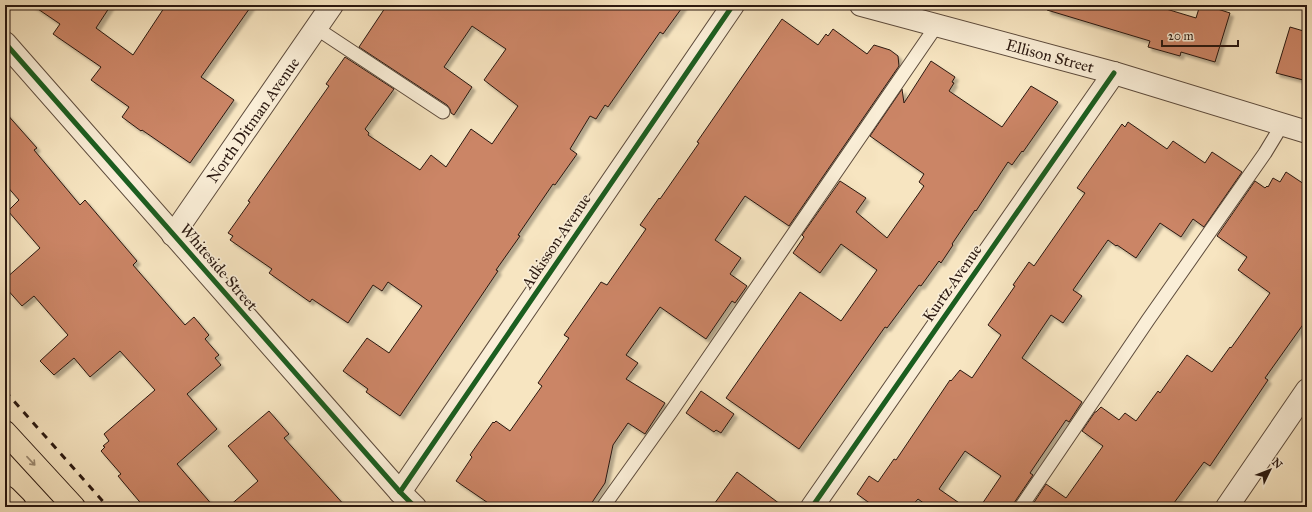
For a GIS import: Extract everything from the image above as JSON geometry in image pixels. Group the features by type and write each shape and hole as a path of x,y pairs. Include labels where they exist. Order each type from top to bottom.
{"highway":[{"path":"5,432 74,507"},
{"path":"5,496 15,507"}],"street":[{"name":"North Ditman Avenue","path":"173,235 332,5"},
{"name":"Adkisson Avenue","path":"408,500 733,5"},
{"name":"Ellison Street","path":"861,5 1114,73 1307,132"},
{"name":"Whiteside Street","path":"5,43 408,500"},
{"name":"Kurtz Avenue","path":"812,507 1114,73"},
{"path":"1227,507 1307,390"}],"lane":[{"path":"603,507 938,25"},
{"path":"316,28 443,112"},
{"path":"1021,507 1148,320 1265,153 1282,125"}],"building":[{"path":"32,5 111,5 96,28 133,55 166,5 252,5 201,77 234,100 190,163 122,117 129,107 91,80 101,67 53,34 60,24"},
{"path":"387,5 684,5 663,34 660,32 608,107 605,105 596,119 590,116 570,149 577,154 555,185 553,184 518,235 520,236 496,270 498,271 400,416 366,392 368,389 343,371 367,338 389,353 422,306 388,282 382,291 373,285 348,323 312,299 310,302 269,273 272,269 230,240 233,236 228,233 250,202 248,201 329,86 326,84 345,57 394,89 365,129 369,133 368,135 420,170 431,155 446,167 471,129 492,144 518,106 484,80 506,49 472,26 444,67 472,87 454,115 451,113 447,105 359,47"},
{"path":"1048,5 1153,5 1196,18 1200,5 1205,5 1230,13 1215,62 1181,52 1180,56 1148,47 1150,41 1047,10"},
{"path":"782,19 818,45 826,34 828,36 833,29 867,54 874,45 890,50 898,56 899,66 789,226 745,196 715,240 741,258 730,274 747,286 735,303 732,301 706,339 660,307 626,355 638,363 626,379 665,403 645,434 628,423 613,445 605,483 589,507 494,507 456,481 472,457 470,455 493,422 494,423 496,421 510,431 542,386 538,383 569,338 564,335 601,282 607,285 646,229 640,225 699,143 697,142"},
{"path":"1290,27 1307,32 1307,81 1276,73"},
{"path":"931,61 955,77 952,82 954,83 949,91 1002,127 1031,86 1058,102 1023,152 1022,151 1012,165 1008,162 976,211 975,210 952,244 953,245 941,263 939,261 887,328 885,327 799,449 726,398 800,292 841,321 877,270 841,244 820,273 793,253 804,237 802,235 840,181 866,198 856,212 887,238 924,186 919,182 924,174 870,136 902,89 904,103"},
{"path":"5,112 37,148 34,150 80,205 85,200 137,261 133,265 185,325 194,317 209,335 205,339 219,355 215,358 221,365 187,394 217,429 177,464 214,507 144,507 118,476 121,474 101,451 105,447 103,446 109,441 104,434 155,390 120,351 90,377 74,358 54,375 40,361 68,335 34,296 22,306 5,287 5,279 40,248 8,211 19,200 5,184"},
{"path":"1128,122 1167,149 1173,141 1205,163 1212,152 1242,172 1204,227 1193,219 1181,237 1160,223 1136,258 1108,240 1073,290 1082,296 1063,323 1051,315 1022,358 1082,402 1069,422 1066,420 1030,473 1033,475 1014,503 1013,507 980,507 1001,476 965,451 939,489 965,507 929,507 918,499 911,507 875,507 857,494 869,476 878,482 894,459 896,460 950,380 951,381 960,370 972,378 1001,335 988,325 1015,286 1013,285 1029,262 1034,266 1085,193 1077,188 1122,124 1125,127"},
{"path":"1286,172 1307,186 1307,319 1265,378 1268,380 1210,466 1204,462 1171,507 1031,507 1046,484 1066,498 1103,446 1082,431 1095,412 1101,407 1119,420 1125,413 1136,421 1158,391 1160,393 1187,355 1212,372 1230,347 1231,348 1270,293 1238,270 1247,257 1217,236 1255,181 1265,188 1267,186 1268,187 1273,178 1280,182"},
{"path":"701,391 734,414 721,433 716,430 714,432 686,413"},
{"path":"269,411 289,434 284,438 346,507 228,507 258,481 228,446"},
{"path":"737,472 784,507 712,507"}],"railway":[{"path":"5,391 108,507"}],"cycle path":[{"path":"400,492 733,5"},
{"path":"5,43 400,492 415,507"},
{"path":"812,507 1114,73"}]}
